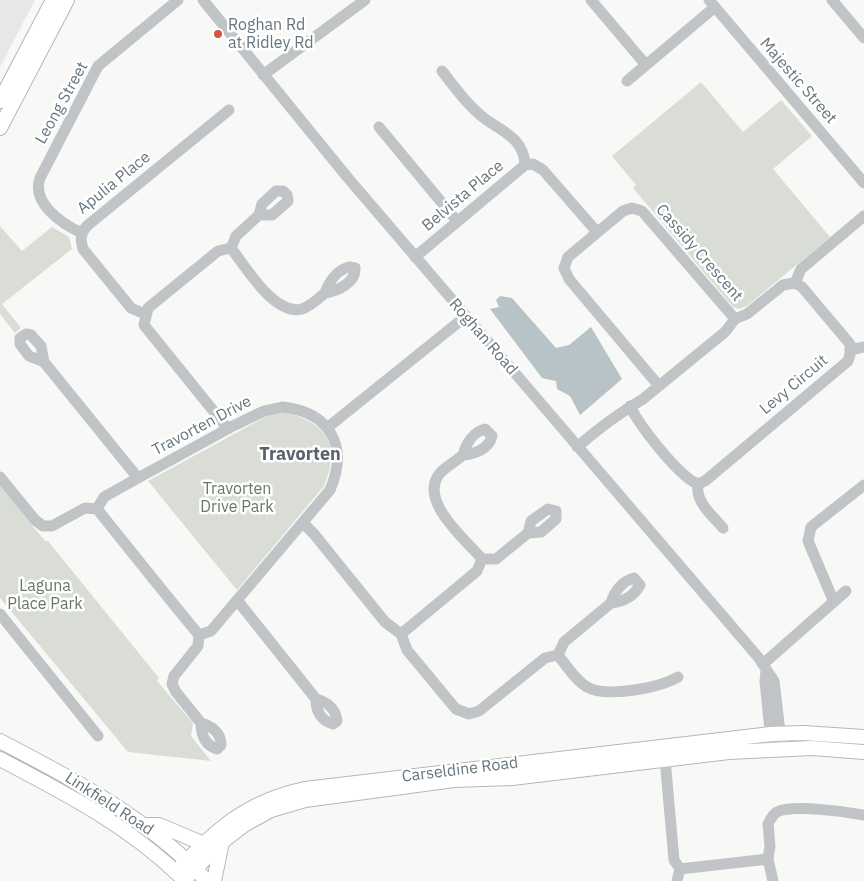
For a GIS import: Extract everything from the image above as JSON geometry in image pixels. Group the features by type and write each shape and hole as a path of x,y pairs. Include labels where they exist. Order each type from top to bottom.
{"main road":[{"path":"0,102 53,0"},
{"path":"0,128 67,0"},
{"path":"776,734 864,737"},
{"name":"Carseldine Road","path":"182,878 204,844 225,824 249,808 276,797 305,789 487,766 776,734"},
{"name":"Linkfield Road","path":"0,740 89,788 146,825 207,881"},
{"path":"777,749 828,749 864,752"},
{"name":"Carseldine Road","path":"191,865 261,815 305,800 454,780 512,778 665,759 777,749"},
{"name":"Linkfield Road","path":"0,758 102,814 149,848 182,878"},
{"path":"146,825 159,826 204,844"},
{"path":"214,881 222,842"}],"street":[{"name":"Leong Street","path":"82,233 62,222 46,206 38,192 40,178 98,66 178,0"},
{"name":"Roghan Road","path":"202,0 262,75 465,317 765,667 774,681 777,749"},
{"path":"262,75 366,0"},
{"path":"590,0 646,65"},
{"path":"832,0 864,38"},
{"path":"627,81 712,4"},
{"name":"Majestic Street","path":"712,4 864,183"},
{"name":"Belvista Place","path":"415,257 524,165 521,148 509,134 478,114 442,71"},
{"name":"Apulia Place","path":"145,314 131,308 83,249 80,239 82,233 88,225 229,110"},
{"path":"379,127 457,221"},
{"path":"524,165 533,164 543,170 597,232"},
{"name":"Cassidy Crescent","path":"577,447 609,420 660,386 725,332 735,319 642,211 632,208 623,211 568,257 565,262 565,274 660,386"},
{"path":"231,248 236,236 259,216"},
{"path":"735,319 751,312 782,285 795,283 801,269 864,216"},
{"path":"231,248 273,300 283,308 302,309 312,304 325,293"},
{"path":"228,429 144,325 145,314 148,308 218,251 231,248"},
{"name":"Levy Circuit","path":"698,484 705,481 848,361 850,350 848,341 802,287 795,283"},
{"path":"327,428 465,317"},
{"path":"850,350 864,347"},
{"path":"44,362 138,478"},
{"path":"630,406 640,424 685,478 698,484 696,492 699,500 723,528"},
{"name":"Travorten Drive","path":"97,509 104,497 264,411 282,407 306,412 327,428 333,436 337,448 336,475 330,490 211,631 199,634"},
{"path":"462,456 441,472 434,483 432,493 437,506 482,559 496,559 528,532"},
{"path":"0,477 35,520 43,526 52,526 85,508 97,509 120,536 138,562 199,634 198,646 174,676 172,684 176,692 201,723"},
{"path":"834,602 808,541 808,534 812,527 864,485"},
{"path":"303,523 385,622 401,634 407,650 456,709 469,714 479,711 545,658 558,655"},
{"path":"401,634 477,572 482,559"},
{"path":"765,667 846,591"},
{"path":"237,600 316,699"},
{"path":"558,655 564,642 611,602"},
{"path":"0,614 98,736"},
{"path":"558,655 579,681 599,692 665,685 678,677"},
{"path":"665,759 674,860 680,869 677,881"},
{"path":"774,881 768,859 770,846 768,824 777,812 818,809 864,815"},
{"path":"680,869 768,859"}],"shaded area":[{"path":"0,0 35,0 0,67"},
{"path":"500,296 512,298 556,348 569,345 591,327 622,379 580,415 570,396 557,389 556,381 542,378 490,309 499,307 496,300"}],"green space":[{"path":"701,82 743,132 781,100 812,136 773,169 830,237 747,306 739,309 733,307 633,188 636,185 612,156"},
{"path":"0,226 22,251 52,227 69,237 72,249 2,304 21,328 15,333 0,314"},
{"name":"Travorten Drive Park","path":"284,412 310,422 320,429 330,447 329,471 324,486 237,590 148,481 269,415"},
{"name":"Laguna Place Park","path":"0,486 45,541 48,541 159,678 157,681 193,723 191,736 211,761 128,752 0,598"}],"place":[{"name":"Roghan Rd at Ridley Rd","path":"218,34"}],"district":[{"name":"Travorten","path":"300,455"}]}
